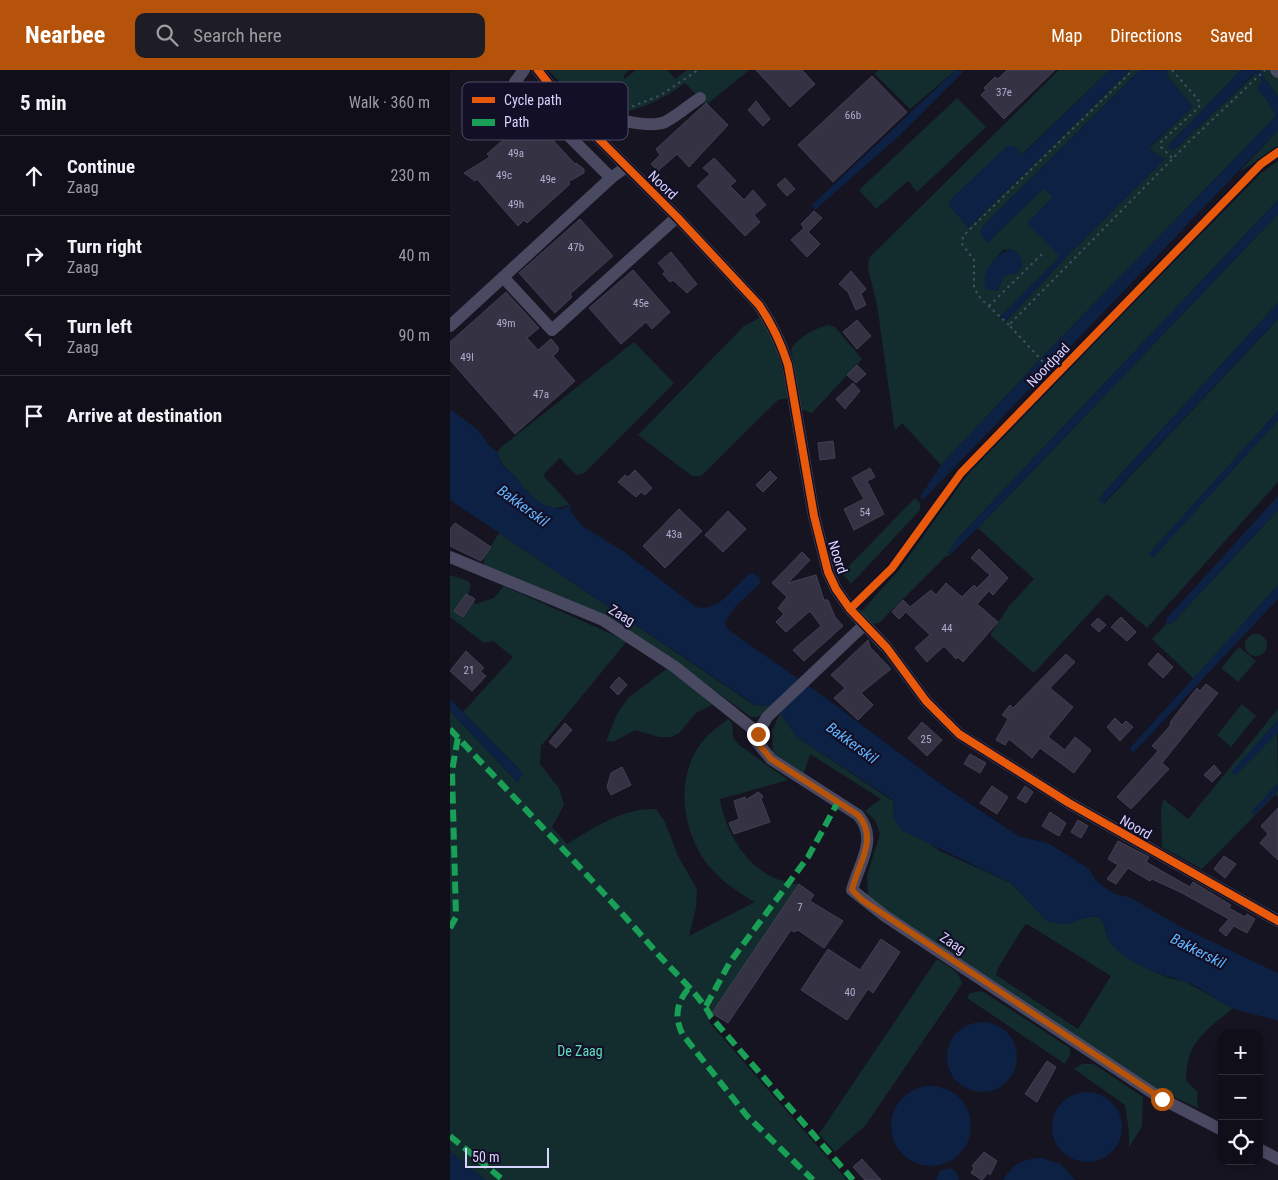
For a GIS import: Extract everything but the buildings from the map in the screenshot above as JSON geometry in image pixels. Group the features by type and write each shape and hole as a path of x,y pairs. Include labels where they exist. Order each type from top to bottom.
{"street":[{"path":"515,82 524,70"},
{"name":"Noord","path":"538,70 547,82"},
{"path":"628,120 642,123 663,123 700,98"},
{"path":"573,140 611,178"},
{"name":"Noord","path":"599,140 678,217 759,305 782,345 788,365 822,552 836,589 864,625 886,648 926,701 958,734 1069,803 1278,921"},
{"path":"450,326 611,178 626,167"},
{"name":"Noord","path":"503,277 552,330 678,217"},
{"name":"Zaag","path":"450,557 603,620 675,667 758,734 757,742 771,759 858,815 866,824 868,832 866,850 852,890 862,900 1162,1099 1218,1128"},
{"path":"758,734 767,717 864,625"},
{"path":"1263,1151 1278,1159"}],"path":[{"path":"628,108 661,95 698,70"},
{"path":"1056,376 974,288 974,260 962,244 964,236 1132,70"},
{"path":"1172,70 1200,102 1199,107 1160,142 1162,147 1174,159"},
{"path":"1009,324 1264,70"},
{"path":"989,306 1042,254"}],"green space":[{"path":"548,70 630,70 623,76 625,79 636,70 668,70 675,79 687,70 749,70 706,105 685,83 664,97 628,111 628,82 560,82"},
{"path":"878,70 956,70 910,109 875,74"},
{"path":"1059,70 1110,70 1021,155 968,228 1130,70 1140,70 984,225 980,232 987,243 1044,188 1053,197 1028,223 1058,254 1058,259 1000,317 1005,322 1069,254 1165,159 1149,148 1192,107 1167,76 1166,70 1241,70 1168,146 1173,151 1256,73 1262,80 1258,89 1270,104 1276,116 1054,345 941,465 902,423 895,430 877,305 868,268 869,258","holes":["1012,249 1008,274 1003,277 997,291 990,265 1003,250"]},
{"path":"1259,70 1272,70 1278,78 1278,97"},
{"path":"957,98 986,127 917,192 908,181 876,209 859,190"},
{"path":"1278,130 1278,148 1239,172"},
{"path":"1278,161 1278,200 958,538 948,553 951,554 945,557 879,623 868,624 858,615 899,570 967,475 1261,173"},
{"path":"1278,214 1278,303 1107,489 1104,504 1278,319 1278,411 1149,554 1153,557 1278,420 1278,482 1147,628 1107,594 1034,673 990,635 1009,606 1034,579 978,528"},
{"path":"762,318 778,350 788,398 778,400 701,476 692,476 638,435 744,326"},
{"path":"829,325 835,327 862,359 812,413 802,410 791,349 808,334"},
{"path":"634,342 674,383 583,474 576,475 560,458 543,475 570,505 554,508 544,505 532,496 510,473 499,458 497,453 499,449"},
{"path":"915,498 920,503 920,510 851,584 842,573"},
{"path":"1278,510 1278,585 1194,679 1152,639 1166,624 1172,623"},
{"path":"499,533 754,705 771,706 758,717 751,717 684,668 484,565 484,557"},
{"name":"De Zaag","path":"450,575 468,581 471,585 468,596 476,604 494,598 504,586 627,641 541,746 540,764 559,788 564,805 552,827 567,844 598,825 620,815 656,809 665,822 678,856 697,889 696,908 689,936 755,902 729,885 712,870 698,849 691,833 684,799 685,782 696,750 707,736 728,719 732,723 733,737 739,745 788,780 720,799 729,829 736,843 746,856 769,875 783,881 799,884 713,1013 709,1022 847,1180 485,1180 450,1151 450,711 517,782 522,775 517,767 463,712 513,657 493,641 484,643 450,617"},
{"path":"1256,634 1264,637 1267,645 1264,653 1256,656 1248,653 1245,645 1248,637"},
{"path":"1239,647 1256,661 1238,682 1221,668"},
{"path":"669,667 689,682 712,705 696,713 679,733 671,737 659,737 635,730 613,742 606,741 617,714 628,698"},
{"path":"1242,704 1256,716 1231,747 1217,735"},
{"path":"1278,709 1278,720 1232,772 1235,775 1277,732 1278,783 1252,812 1254,815 1278,790 1278,797 1275,795 1202,869 1162,847 1161,812 1163,799 1188,819"},
{"path":"780,713 797,737 893,801 894,818 940,851 1011,883 1045,919 1060,924 1086,917 1099,917 1103,922 1106,933 1121,952 1155,972 1172,979 1184,981 1233,1008 1199,1038 1190,1056 1186,1080 1197,1092 1198,1108 1162,1092 885,911 868,896 867,876 880,834 875,820 865,811 881,799 810,754 804,773 773,753 772,731","holes":["1027,924 1111,976 1078,1029 996,975 998,968"]},
{"path":"937,959 956,972 962,984 865,1126 835,1152 819,1134"},
{"path":"982,991 1070,1048 1070,1055 1065,1064 967,998 970,993"},
{"path":"1082,1064 1094,1064 1143,1097 1142,1126 1129,1148 1125,1105 1074,1069"}],"water":[{"path":"956,70 964,71 901,134 815,210 812,205"},
{"path":"1110,70 1130,70 968,228 948,204 950,200 1007,146 1014,146 1022,155"},
{"path":"1140,70 1166,70 1167,76 1193,107 1149,147 1157,155 1165,159 1069,254 1005,322 1000,317 1058,259 1058,254 1027,223 1053,197 1044,188 987,243 980,232 984,225"},
{"path":"1241,70 1259,70 1278,97 1278,130 923,500 920,497 941,465 1054,345 1276,116 1270,104 1258,89 1262,80 1255,73 1173,151 1168,146"},
{"path":"1278,200 1278,214 978,528 951,554 948,553 958,538"},
{"path":"1012,249 1022,260 1022,267 1014,274 1003,277 997,291 986,289 984,283 987,270 995,259"},
{"path":"1278,303 1278,319 1103,504 1099,499 1107,489"},
{"name":"Bakkerskil","path":"450,409 478,430 497,452 502,464 515,476 529,494 544,505 554,508 562,509 570,505 571,512 581,525 623,551 695,606 702,608 717,604 730,594 747,576 753,573 759,578 760,583 735,607 725,622 727,629 823,696 942,785 1020,837 1048,843 1089,869 1097,882 1115,894 1129,897 1185,929 1278,973 1278,1021 1230,1007 1189,983 1154,972 1127,958 1112,945 1099,917 1061,924 1045,919 1011,883 903,831 894,818 893,800 797,737 780,713 771,706 755,705 450,500"},
{"path":"1278,411 1278,420 1153,558 1149,554"},
{"path":"1278,496 1278,510 1172,623 1166,624 1167,618"},
{"path":"1278,585 1278,599 1133,753 1130,748"},
{"path":"450,699 522,772 517,782 450,711"},
{"path":"1278,720 1278,732 1235,776 1232,771"},
{"path":"1278,783 1278,790 1254,815 1251,812"},
{"path":"982,1022 995,1025 1007,1032 1014,1044 1017,1057 1014,1070 1007,1082 995,1089 982,1092 969,1089 957,1082 950,1070 947,1057 950,1044 957,1032 969,1025"},
{"path":"931,1086 946,1089 959,1098 968,1111 971,1126 968,1141 959,1154 946,1163 931,1166 916,1163 903,1154 894,1141 891,1126 894,1111 903,1098 916,1089"},
{"path":"1087,1092 1106,1098 1116,1108 1122,1127 1116,1146 1106,1156 1087,1162 1068,1156 1058,1146 1052,1127 1058,1108 1068,1098"},
{"path":"450,1151 485,1180 450,1180"},
{"path":"1041,1158 1061,1164 1075,1180 1003,1180 1010,1170 1019,1163 1029,1159"},
{"path":"950,1168 957,1173 959,1180 936,1180 940,1171"}],"marked path":[{"path":"450,729 687,985 702,1002 711,1017 853,1180"},
{"path":"450,928 456,917 452,771 458,737"},
{"path":"706,1006 730,962 808,857 838,802"},
{"path":"688,989 681,1000 677,1017 683,1035 747,1116 813,1180"},
{"path":"450,1136 503,1180"}],"cycle path":[{"path":"538,70 547,82"},
{"path":"600,140 677,217 764,312 776,334 788,365 814,516 828,572 836,589 850,609 887,648 926,701 959,734 1069,803 1278,921"},
{"name":"Noordpad","path":"850,609 892,568 961,473 1261,164 1278,152"}],"route":[{"path":"758,734 757,742 771,759 858,815 866,824 868,840 866,850 852,890 862,900 1162,1099"}]}
